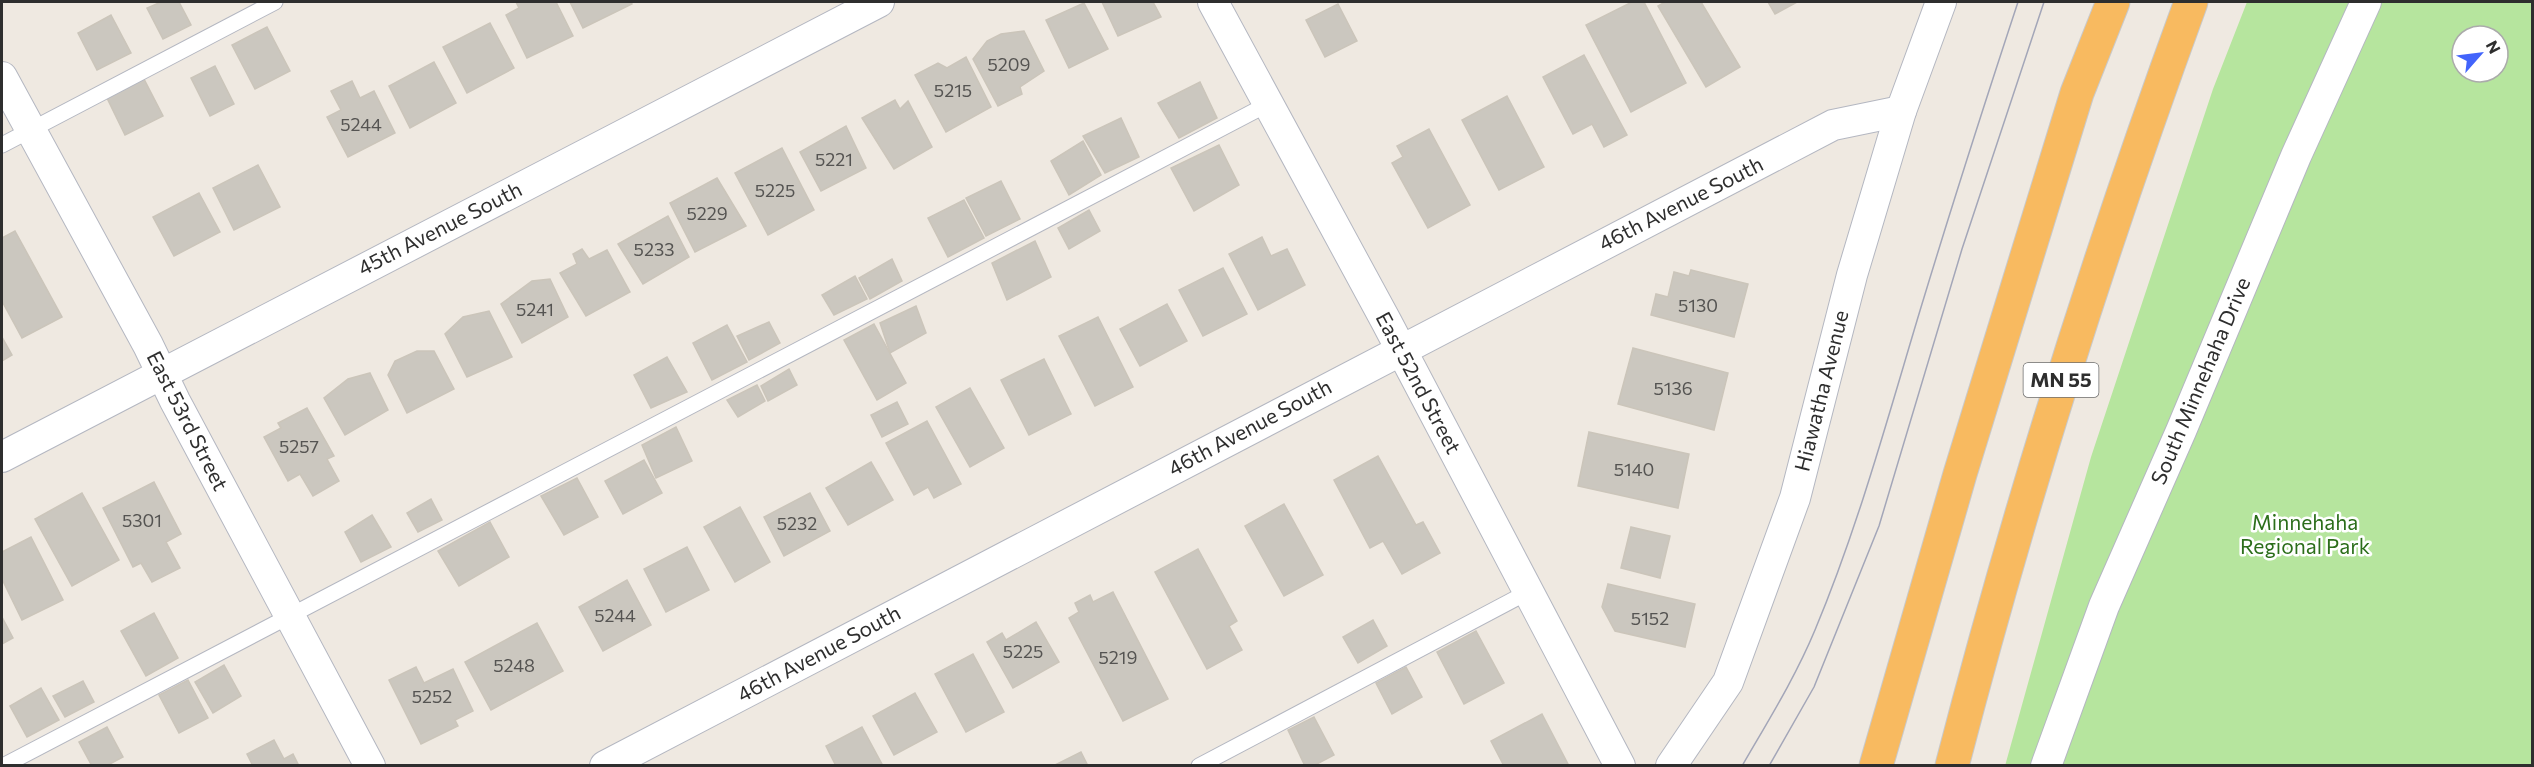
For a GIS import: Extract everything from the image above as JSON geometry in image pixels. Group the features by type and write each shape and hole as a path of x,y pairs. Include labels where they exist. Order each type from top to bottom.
{"highway":[{"name":"MN 55","path":"1876,765 1960,474 2077,93 2113,2"},
{"name":"MN 55","path":"1952,765 1992,610 2080,318 2132,161 2190,2"}],"street":[{"name":"45th Avenue South","path":"2,457 879,2"},
{"name":"East 52nd Street","path":"1213,2 1401,349 1620,765"},
{"name":"Hiawatha Avenue","path":"1671,765 1728,682 1795,498 1852,275 1901,111 1941,2"},
{"name":"South Minnehaha Drive","path":"2046,765 2104,606 2181,431 2296,156 2366,2"},
{"name":"East 53rd Street","path":"2,77 370,765"},
{"name":"46th Avenue South","path":"605,765 1833,125 1901,111"}],"lane":[{"path":"2,146 275,2"},
{"path":"3,765 1268,104"},
{"path":"1199,765 1528,592"}],"green space":[{"name":"Minnehaha Regional Park","path":"2247,2 2532,2 2532,765 2005,766 2091,457 2213,89"}],"building":[{"path":"161,2 179,2 191,25 163,39 147,8"},
{"path":"516,2 556,2 573,36 527,58 506,15 519,8"},
{"path":"570,2 631,2 632,4 583,28"},
{"path":"1102,2 1153,2 1161,17 1118,36"},
{"path":"1632,2 1644,2 1686,83 1631,112 1586,25"},
{"path":"1665,2 1701,2 1740,67 1706,87 1658,6"},
{"path":"1768,2 1797,2 1775,14"},
{"path":"1084,3 1108,49 1069,68 1046,20"},
{"path":"1338,4 1357,41 1325,57 1306,20"},
{"path":"111,15 131,53 97,70 78,33"},
{"path":"490,23 514,68 467,93 443,47"},
{"path":"267,27 290,71 255,89 232,45"},
{"path":"1024,31 1044,71 1020,87 1022,94 998,106 973,59 987,41 1001,34"},
{"path":"1584,55 1627,135 1604,147 1592,124 1573,134 1543,77"},
{"path":"966,57 991,107 946,132 915,75 938,63 947,68"},
{"path":"434,62 456,103 410,128 389,86"},
{"path":"215,66 234,104 210,116 191,78"},
{"path":"144,79 163,116 125,135 107,98"},
{"path":"352,81 360,98 374,91 395,133 348,157 327,117 341,110 331,91"},
{"path":"1200,82 1217,118 1179,138 1158,103"},
{"path":"1507,96 1544,167 1499,190 1462,120"},
{"path":"895,100 900,109 908,101 932,147 894,169 862,118"},
{"path":"1121,118 1139,157 1105,173 1083,136"},
{"path":"846,126 866,168 821,191 800,152"},
{"path":"1429,129 1470,205 1428,228 1392,163 1403,157 1397,146"},
{"path":"1083,141 1101,175 1069,195 1051,161"},
{"path":"1219,145 1239,185 1194,211 1171,168"},
{"path":"782,148 814,210 768,235 735,173"},
{"path":"258,165 280,207 234,230 213,188"},
{"path":"717,178 746,226 695,252 670,203"},
{"path":"1001,181 1020,219 986,236 966,198"},
{"path":"199,193 220,232 174,256 153,217"},
{"path":"964,200 984,238 948,257 928,218"},
{"path":"1089,210 1100,231 1069,249 1058,228"},
{"path":"668,216 689,257 643,284 618,244"},
{"path":"15,231 62,317 22,338 2,301 2,238"},
{"path":"1262,237 1271,256 1287,249 1305,285 1258,310 1229,254"},
{"path":"1035,241 1051,277 1007,300 992,263"},
{"path":"582,249 589,259 607,250 630,292 586,316 560,273 577,264 573,254"},
{"path":"892,259 902,281 870,299 859,278"},
{"path":"1223,268 1247,314 1203,336 1179,290"},
{"path":"1691,270 1748,284 1734,337 1651,315 1656,294 1668,297 1674,272 1689,276"},
{"path":"855,276 867,299 834,315 822,295"},
{"path":"550,279 568,317 522,343 501,304 532,281"},
{"path":"1167,304 1187,341 1140,366 1120,329"},
{"path":"916,306 926,333 890,353 880,323"},
{"path":"489,311 512,357 467,377 445,334 463,317"},
{"path":"1098,317 1133,387 1095,406 1059,336"},
{"path":"769,322 780,343 749,360 737,336"},
{"path":"874,324 906,383 877,400 844,340"},
{"path":"727,325 747,362 712,380 693,343"},
{"path":"2,337 12,355 2,361"},
{"path":"1633,348 1728,373 1714,430 1618,404"},
{"path":"417,351 434,351 454,389 407,413 388,375 395,361"},
{"path":"667,357 687,392 651,408 634,375"},
{"path":"1044,359 1071,414 1029,435 1001,380"},
{"path":"789,369 797,385 768,401 761,386"},
{"path":"370,373 388,410 345,435 324,398 348,379"},
{"path":"757,385 765,401 738,417 727,400"},
{"path":"970,388 1004,448 970,467 936,407"},
{"path":"897,402 908,424 882,437 871,415"},
{"path":"307,408 334,456 327,459 339,481 313,496 300,474 288,481 264,437 281,428 278,423"},
{"path":"927,421 961,484 934,498 928,487 914,495 886,443"},
{"path":"676,427 692,461 656,478 642,445"},
{"path":"1589,432 1689,454 1678,508 1578,486"},
{"path":"1378,456 1416,525 1423,522 1440,553 1402,574 1383,541 1370,548 1334,480"},
{"path":"644,460 662,493 623,514 605,481"},
{"path":"871,462 893,500 848,525 826,488"},
{"path":"577,478 598,517 564,535 541,496"},
{"path":"154,482 181,534 166,542 180,568 152,582 141,563 133,567 103,508"},
{"path":"82,493 119,560 72,586 35,519"},
{"path":"810,493 830,531 784,556 764,517"},
{"path":"431,499 442,520 418,532 407,513"},
{"path":"1284,504 1323,575 1284,596 1245,526"},
{"path":"740,507 770,562 735,582 704,527"},
{"path":"372,515 391,547 361,562 345,532"},
{"path":"490,522 509,557 459,586 438,551"},
{"path":"1631,527 1670,536 1660,578 1621,568"},
{"path":"31,537 63,600 22,620 2,579 2,552"},
{"path":"687,547 709,590 666,612 644,569"},
{"path":"1198,549 1237,621 1229,626 1242,650 1207,669 1155,572"},
{"path":"627,580 651,625 603,651 579,607"},
{"path":"1608,584 1695,604 1685,647 1615,631 1602,607"},
{"path":"1113,592 1168,699 1123,721 1069,618 1079,612 1075,603 1090,595 1093,602"},
{"path":"154,613 178,658 146,676 121,631"},
{"path":"2,617 13,638 2,644"},
{"path":"1373,620 1387,646 1358,663 1343,637"},
{"path":"1036,622 1059,662 1013,688 987,642 1002,633 1006,640"},
{"path":"537,623 563,671 491,710 465,662"},
{"path":"1476,631 1504,683 1464,704 1437,652"},
{"path":"973,654 1004,712 966,732 935,674"},
{"path":"224,665 241,696 213,713 195,682"},
{"path":"416,667 424,683 453,669 473,711 455,720 458,726 421,744 389,680"},
{"path":"1406,667 1422,697 1392,714 1376,683"},
{"path":"188,680 208,718 179,733 159,695"},
{"path":"83,681 94,702 65,717 53,696"},
{"path":"41,688 59,720 27,737 10,706"},
{"path":"915,693 937,732 894,755 873,716"},
{"path":"1542,714 1569,766 1504,766 1491,741"},
{"path":"1314,717 1334,755 1313,766 1305,766 1288,730"},
{"path":"107,727 123,757 106,766 92,766 79,742"},
{"path":"862,727 883,766 836,766 826,746"},
{"path":"274,740 284,759 293,754 299,766 253,766 247,754"},
{"path":"1081,752 1088,766 1053,766"}],"tram line":[{"path":"1742,766 1799,665 1846,550 1957,190 2018,2"},
{"path":"1769,766 1814,687 1879,526 1962,249 2044,2"}]}
